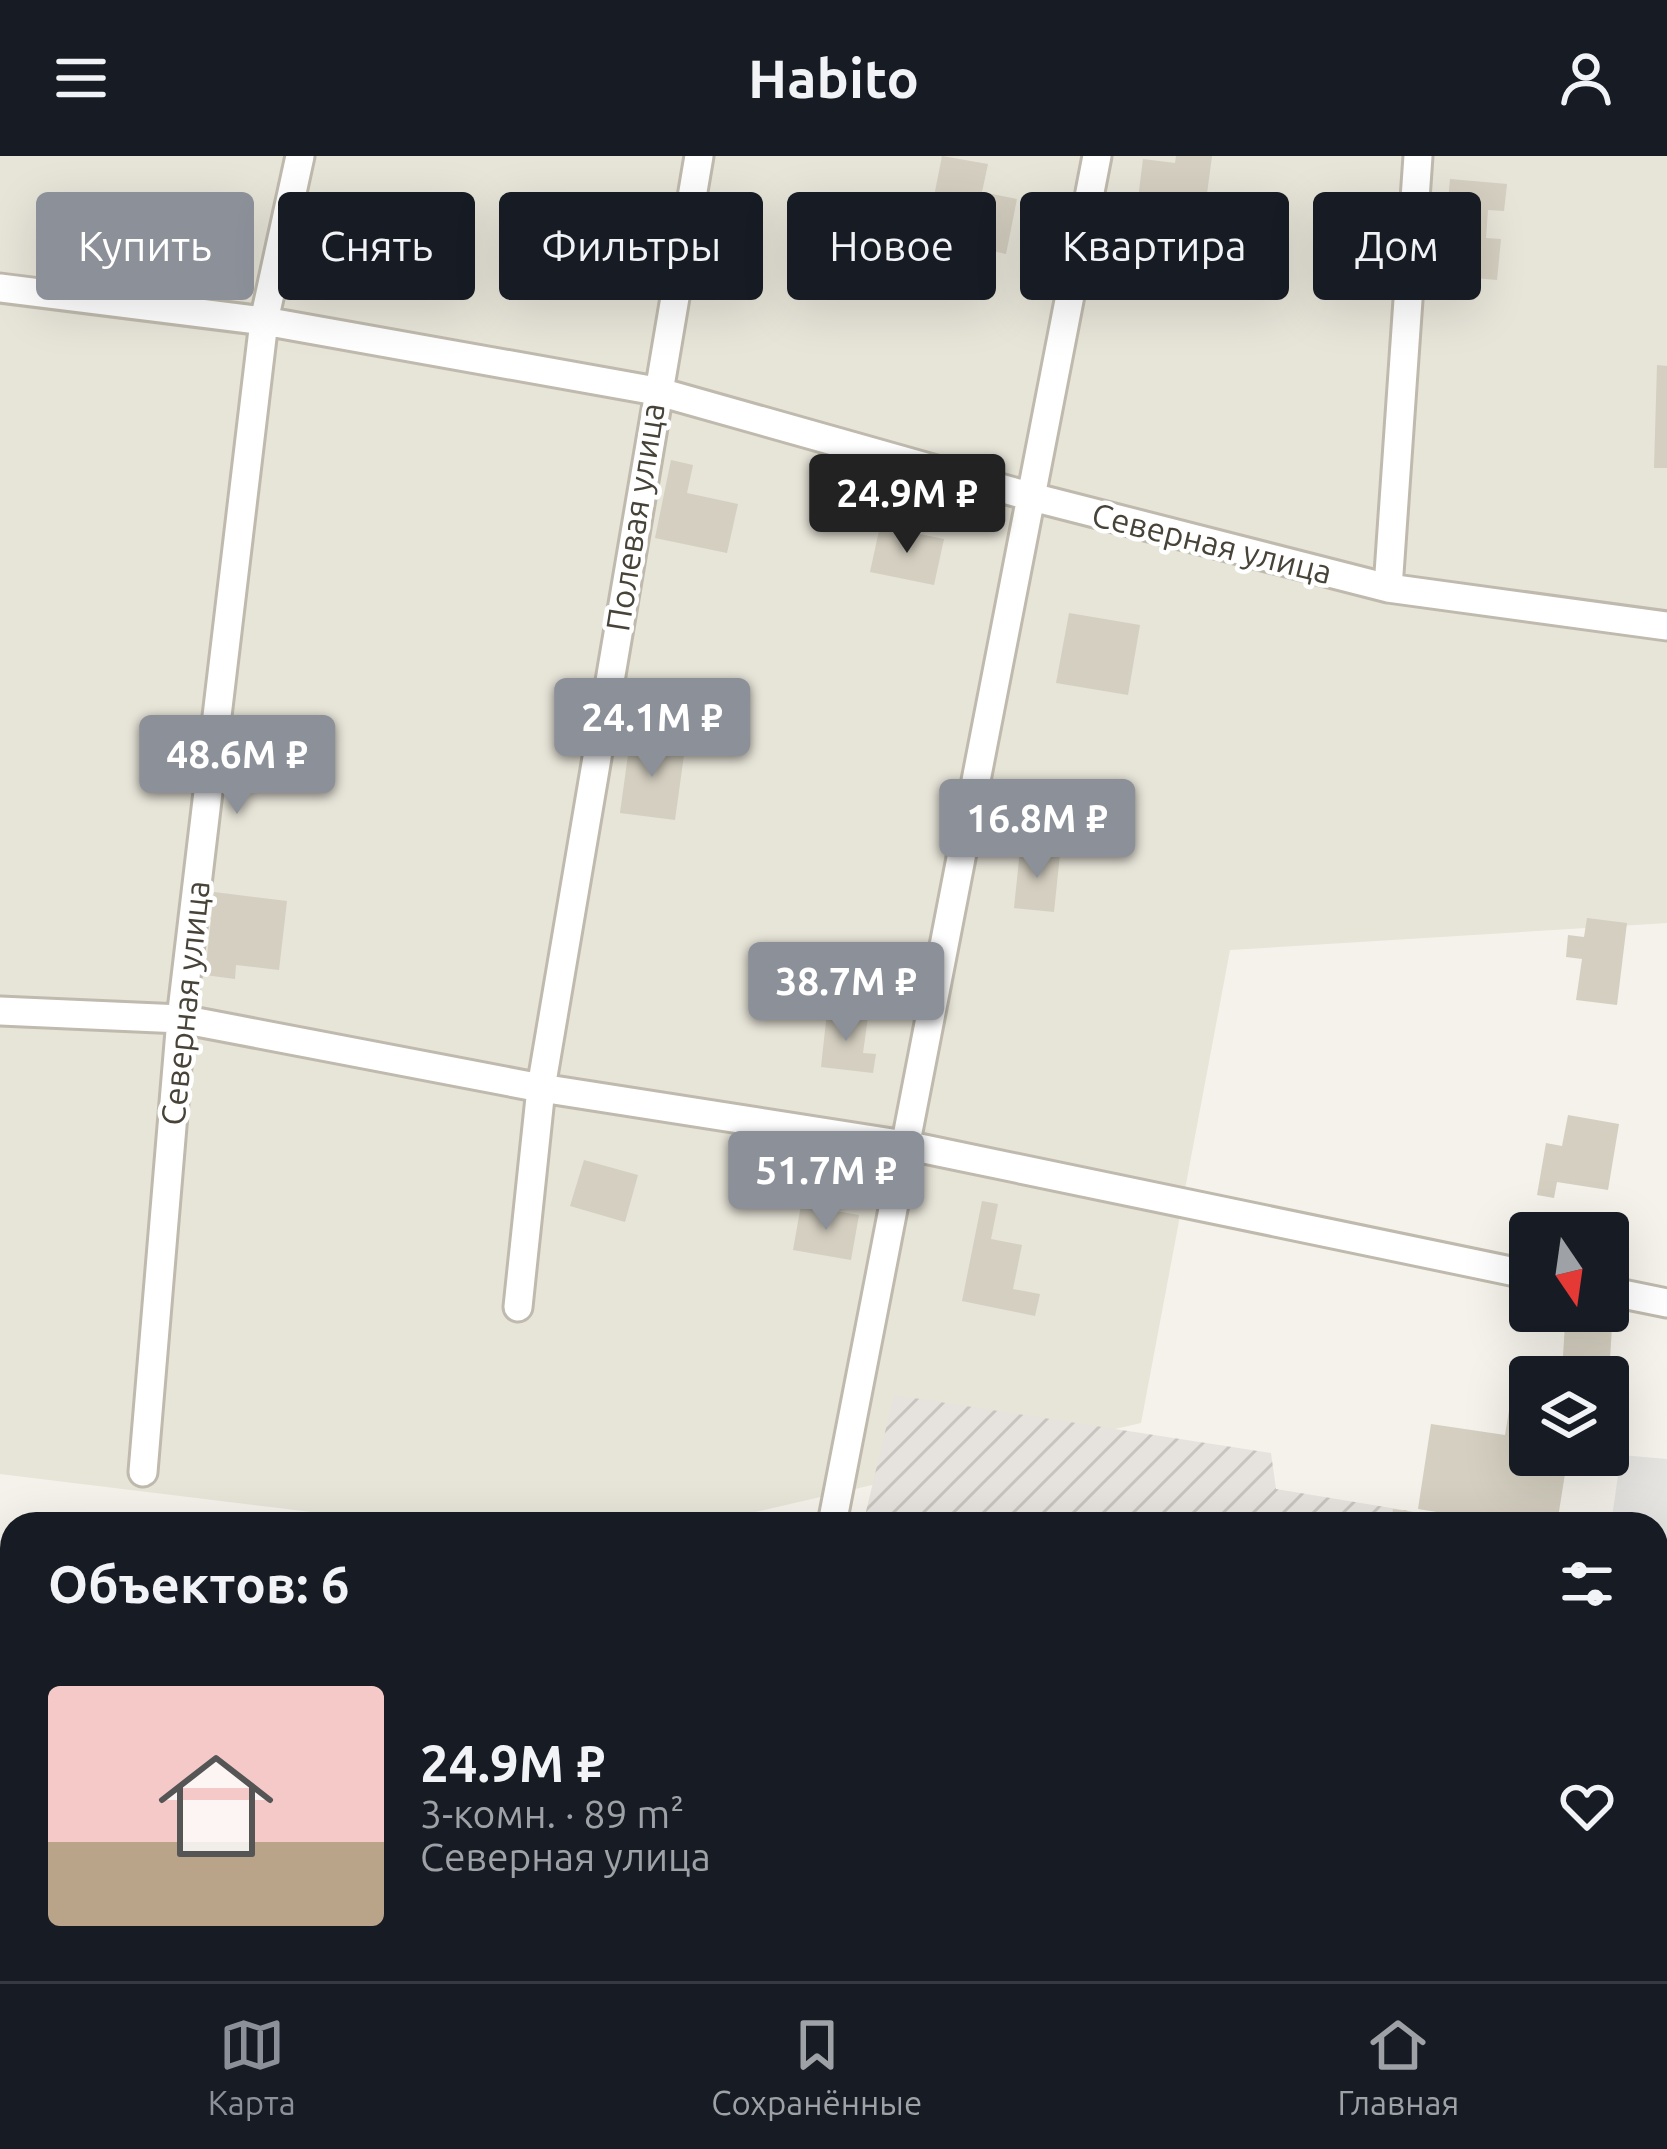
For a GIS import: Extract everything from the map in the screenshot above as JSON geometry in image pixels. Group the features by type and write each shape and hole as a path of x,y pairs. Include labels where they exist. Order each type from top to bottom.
{"street":[{"name":"Северная улица","path":"142,1472 182,1019 264,321 300,156"},
{"name":"Полевая улица","path":"518,1307 541,1088 699,156"},
{"path":"834,1512 1097,156"},
{"path":"1388,588 1418,156"},
{"name":"Северная улица","path":"0,288 264,321 656,392 1388,588 1667,626"},
{"path":"0,1012 182,1019 541,1088 905,1145 1509,1271"},
{"path":"1629,1295 1667,1303"}],"shaded area":[{"path":"0,156 1667,156 1667,923 1230,950 1141,1423 755,1512 312,1512 0,1474"},
{"path":"894,1395 1271,1453 1276,1489 1415,1512 866,1512"},
{"path":"1629,1456 1667,1459 1667,1512 1613,1512 1618,1476 1629,1476"}],"building":[{"path":"942,156 988,164 982,192 935,192"},
{"path":"1176,156 1212,156 1207,192 1139,192 1143,159 1175,163"},
{"path":"1450,179 1507,184 1504,211 1488,210 1486,238 1501,239 1497,280 1481,279 1481,192 1449,192"},
{"path":"996,195 1017,199 1006,254 996,252"},
{"path":"1657,365 1667,366 1667,468 1654,468"},
{"path":"671,460 693,465 687,493 738,504 727,553 655,538"},
{"path":"880,526 944,539 934,585 870,572"},
{"path":"1069,613 1140,625 1128,695 1056,683"},
{"path":"630,740 685,748 675,820 620,813"},
{"path":"1020,850 1060,854 1054,912 1014,908"},
{"path":"214,892 287,901 279,970 236,965 235,979 205,975"},
{"path":"1587,918 1627,923 1617,1005 1576,1000 1582,959 1566,957 1568,935 1584,937"},
{"path":"827,1012 868,1017 863,1053 876,1054 873,1073 821,1067"},
{"path":"1568,1115 1619,1124 1608,1190 1557,1182 1554,1198 1537,1195 1546,1143 1562,1146"},
{"path":"584,1160 638,1175 625,1222 570,1206"},
{"path":"982,1201 998,1204 991,1239 1022,1245 1013,1289 1040,1294 1035,1316 962,1301"},
{"path":"801,1205 859,1215 851,1260 793,1250"},
{"path":"1564,1332 1612,1332 1610,1356 1563,1356"},
{"path":"1509,1410 1509,1476 1565,1476 1559,1512 1418,1509 1431,1424 1505,1435"}]}
